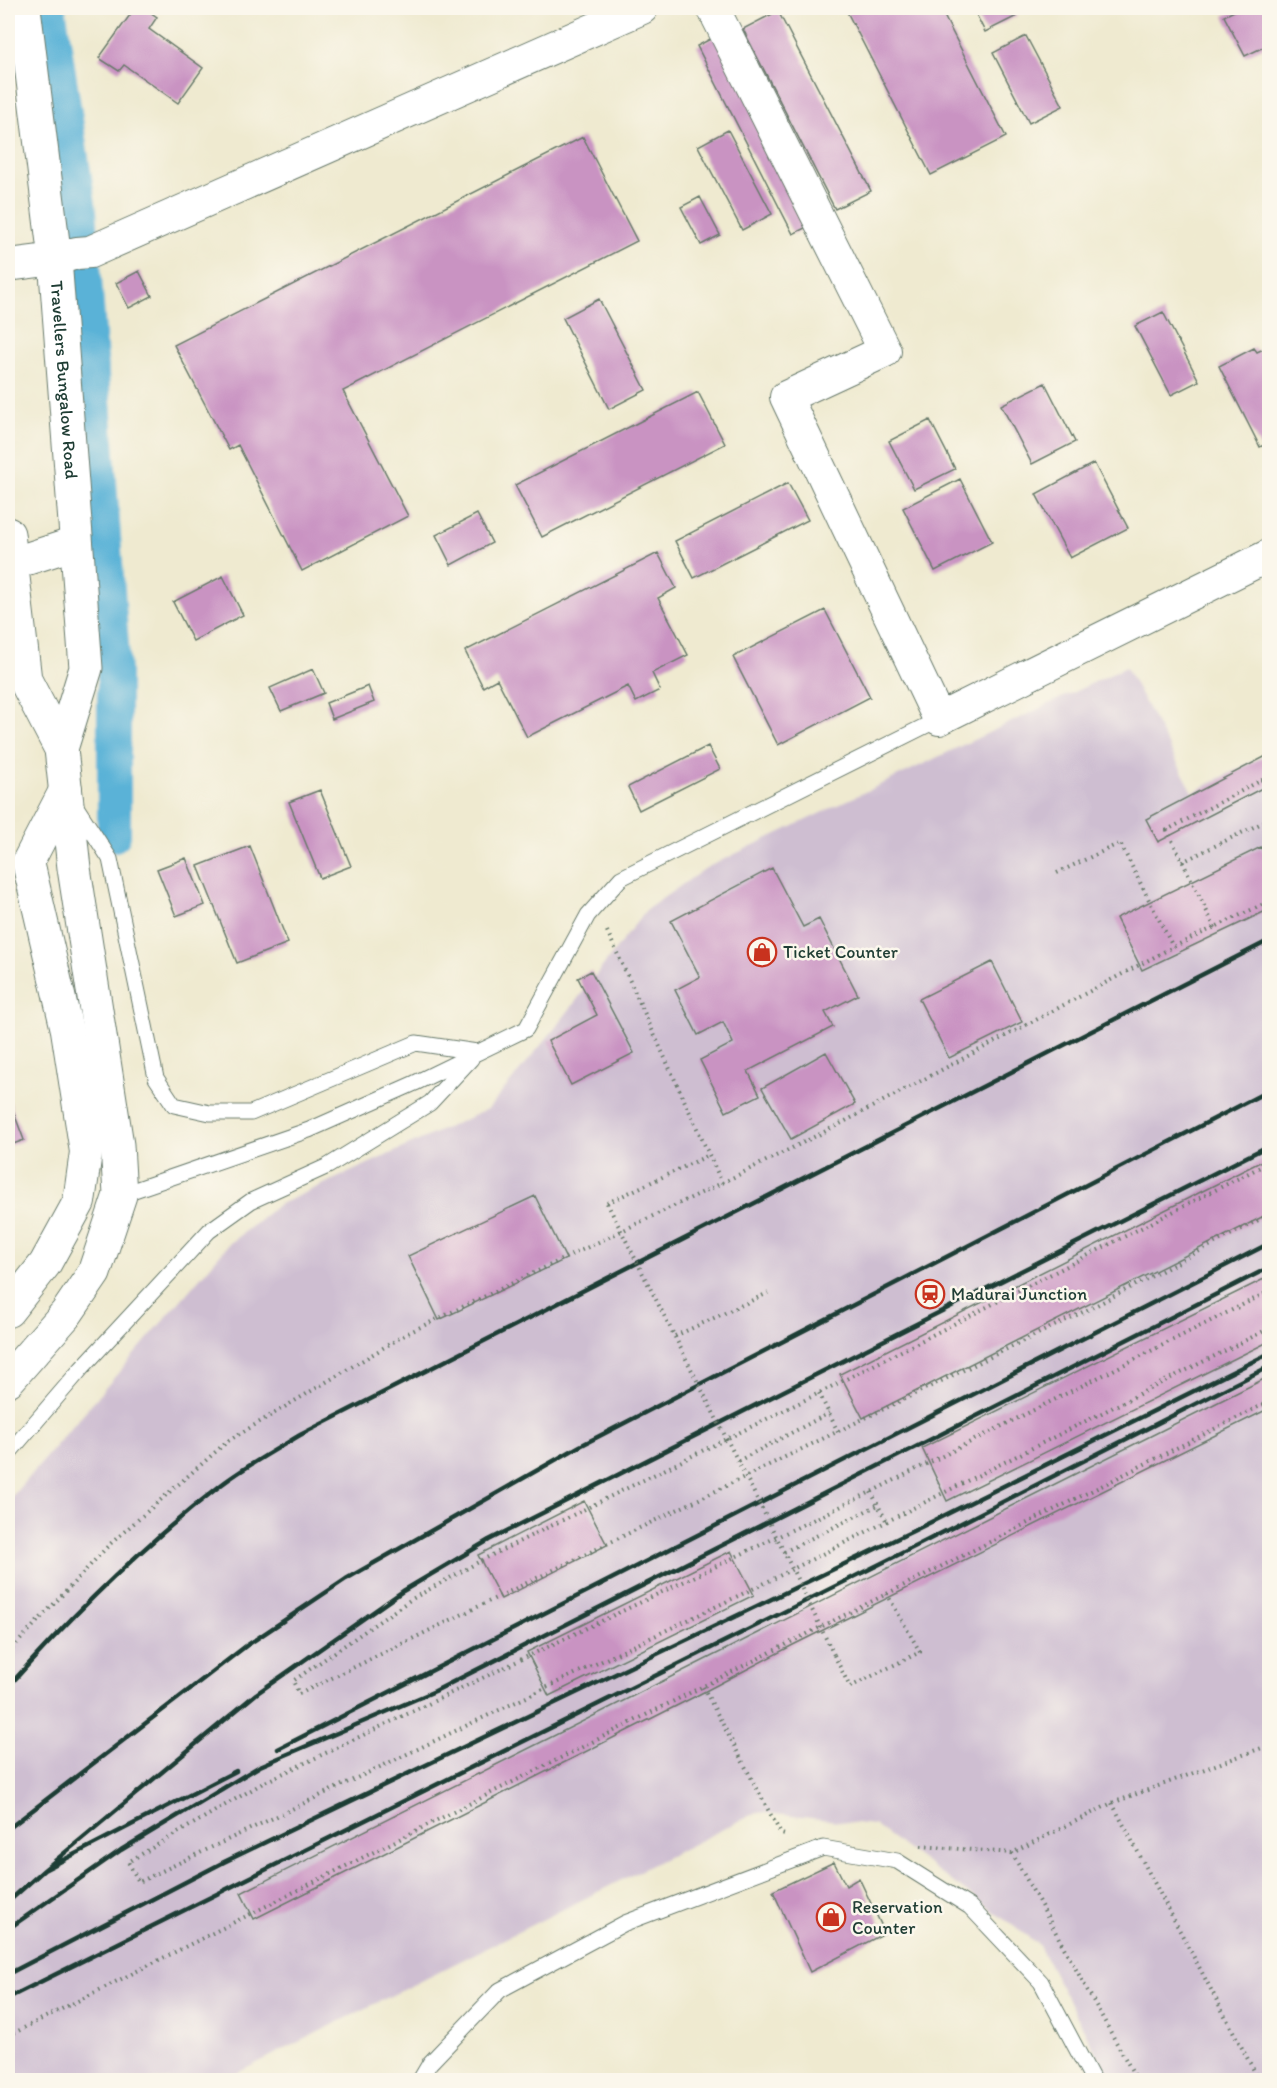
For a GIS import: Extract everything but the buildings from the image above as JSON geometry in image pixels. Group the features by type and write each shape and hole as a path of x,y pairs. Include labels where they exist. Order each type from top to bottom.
{"main road":[{"name":"Travellers Bungalow Road","path":"24,8 74,255 76,543 86,668 62,749 74,868 117,1145 120,1195"},
{"name":"Travellers Bungalow Road","path":"9,555 25,680 62,749"},
{"path":"8,1380 66,1314 94,1273 120,1195"}],"street":[{"path":"8,265 74,255 642,8"},
{"path":"713,8 885,351 786,398 939,719 1269,555"},
{"path":"9,555 76,543"},
{"path":"8,1311 45,1264 79,1202 86,1152 67,1030 28,862 66,789"}],"lane":[{"path":"120,1195 309,1131 525,1029 588,915 621,878 939,719"},
{"path":"66,789 110,859 156,1078 174,1105 210,1113 251,1113 416,1043 477,1052"},
{"path":"8,1454 81,1369 209,1231 251,1201 328,1166 430,1103 477,1052"},
{"path":"420,2080 430,2063 500,1990 625,1923 823,1848 897,1861 970,1907 1041,1982 1093,2080"}],"path":[{"path":"1215,928 1167,830 1262,780 1269,793"},
{"path":"1182,862 1269,819"},
{"path":"1057,873 1120,843 1173,947"},
{"path":"8,1653 109,1545 228,1440 408,1333 838,1125 1173,947 1269,901"},
{"path":"596,906 722,1183"},
{"path":"709,1155 608,1203 850,1687 920,1652 887,1594"},
{"path":"1269,1162 819,1393 484,1559 410,1600 293,1681 299,1694 1093,1307 1269,1214"},
{"path":"1269,1291 871,1492 263,1783 128,1862 139,1882 759,1586 1269,1328"},
{"path":"675,1336 768,1293"},
{"path":"819,1393 838,1432"},
{"path":"8,2036 1269,1401"},
{"path":"738,1461 829,1413"},
{"path":"871,1492 887,1522"},
{"path":"784,1552 878,1505"},
{"path":"703,1687 781,1834 793,1835"},
{"path":"920,1846 1012,1854 1112,1803 1269,1745"},
{"path":"1112,1803 1259,2080"},
{"path":"1012,1854 1137,2080"}],"shaded area":[{"path":"1126,667 1193,792 1269,753 1269,2080 1111,2080 1038,1944 874,1825 757,1812 223,2080 8,2080 8,1501 230,1243 278,1205 488,1109 556,1027 646,910 706,868"}],"waterway":[{"path":"49,8 80,211 114,672 114,835"}],"railway":[{"path":"8,1687 83,1607 136,1556 221,1485 271,1452 302,1434 1270,940"},
{"path":"8,1829 246,1646 346,1579 580,1446 1270,1090"},
{"path":"44,1870 256,1694 403,1591 489,1540 1270,1145"},
{"path":"278,1749 1270,1243"},
{"path":"8,1929 121,1850 260,1766 435,1691 1270,1267"},
{"path":"8,1974 224,1862 913,1531 1270,1353"},
{"path":"8,1998 918,1545 1270,1366"},
{"path":"8,1902 44,1870 236,1771"}],"place":[{"name":"Ticket Counter","path":"762,952"},
{"name":"Madurai Junction","path":"930,1294"},
{"name":"Reservation Counter","path":"831,1917"}]}
